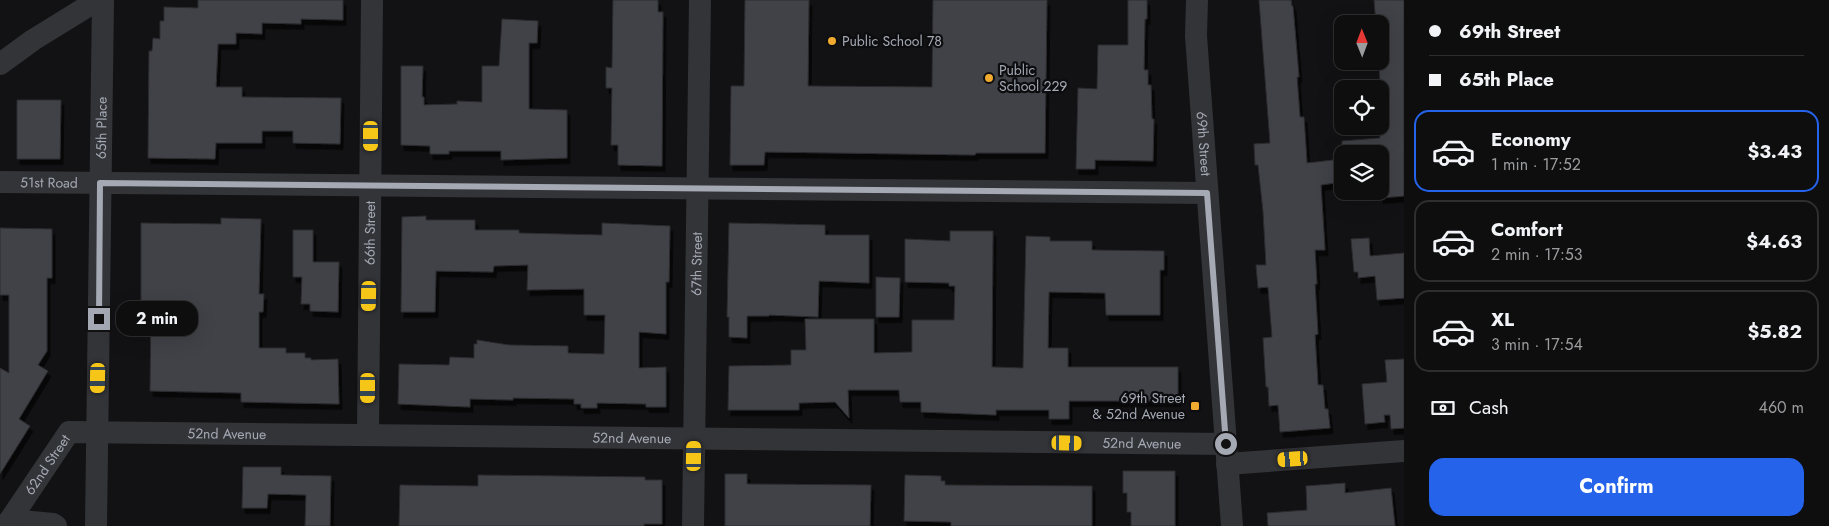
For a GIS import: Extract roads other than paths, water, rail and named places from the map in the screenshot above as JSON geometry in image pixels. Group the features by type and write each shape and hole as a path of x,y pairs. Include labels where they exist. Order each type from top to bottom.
{"street":[{"path":"0,64 33,40 98,0"},
{"name":"65th Place","path":"96,526 103,0"},
{"name":"66th Street","path":"368,434 372,0"},
{"name":"67th Street","path":"693,526 700,0"},
{"name":"69th Street","path":"1197,0 1196,36 1232,526"},
{"name":"51st Road","path":"0,182 1207,193"},
{"name":"52nd Avenue","path":"98,431 694,438 1227,454 1404,451"},
{"name":"62nd Street","path":"8,523 69,432 98,431"},
{"name":"62nd Street","path":"8,523 53,524 56,526"}],"place":[{"name":"Public School 78","path":"832,41"},
{"name":"Public School 229","path":"989,78"},
{"name":"69th Street & 52nd Avenue","path":"1195,406"}]}
